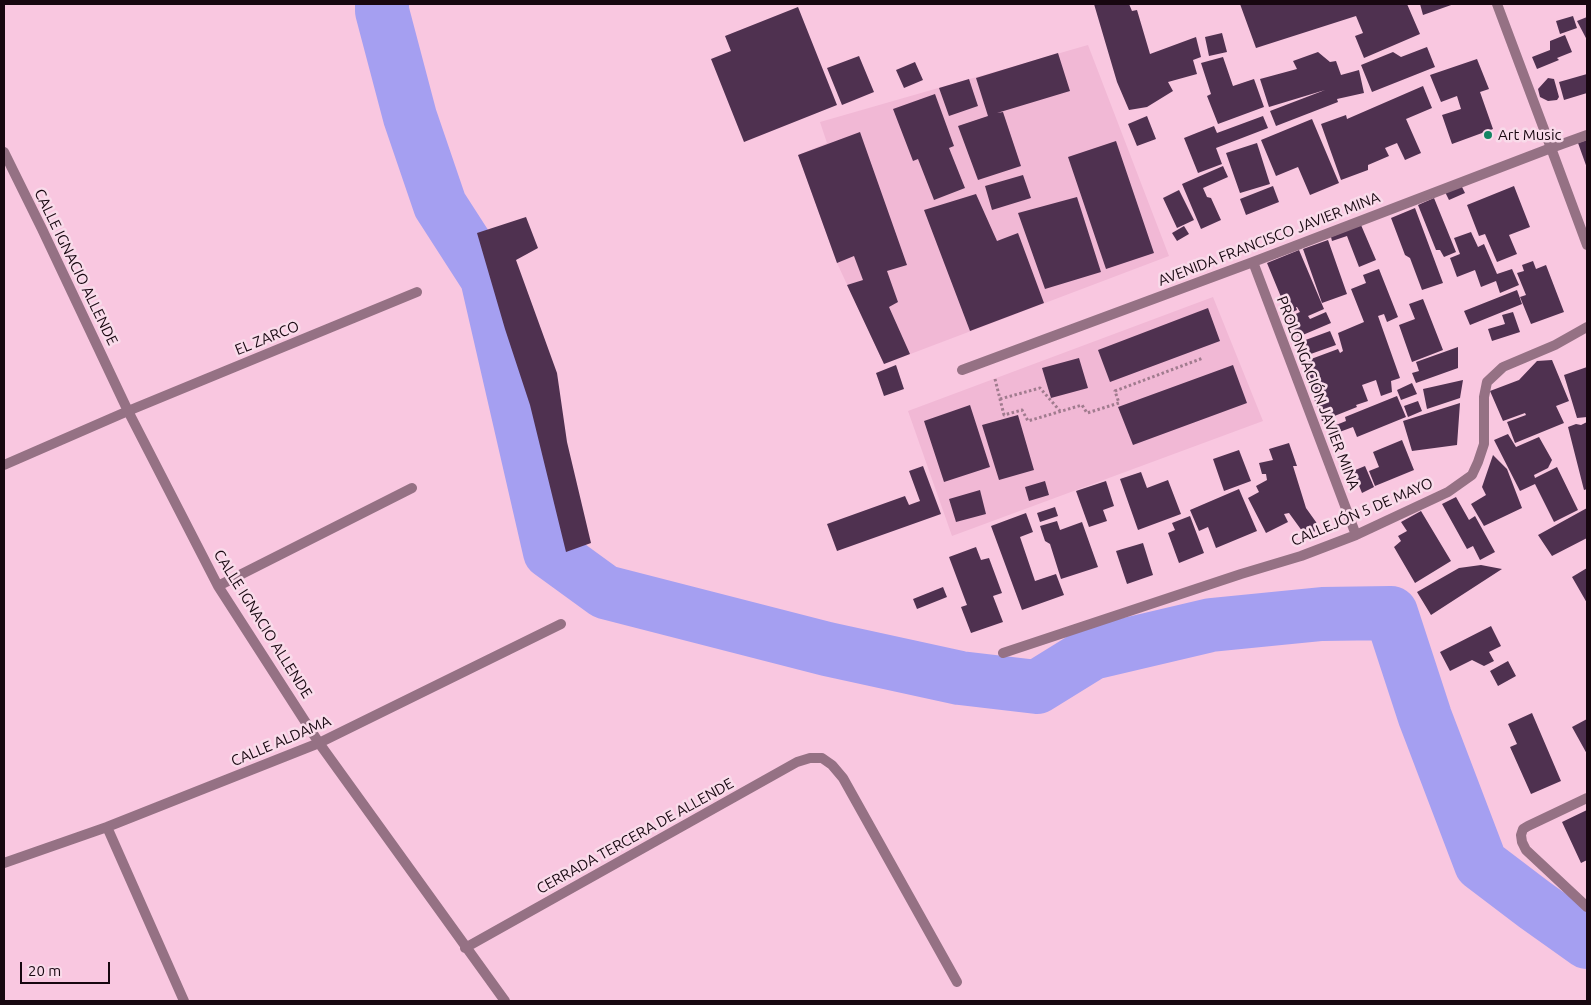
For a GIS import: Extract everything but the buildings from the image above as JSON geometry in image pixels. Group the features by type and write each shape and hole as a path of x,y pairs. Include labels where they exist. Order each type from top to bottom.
{"street":[{"path":"1497,4 1587,244"},
{"name":"AVENIDA FRANCISCO JAVIER MINA","path":"962,370 1587,135"},
{"name":"CALLE IGNACIO ALLENDE","path":"4,152 128,411 218,586 319,743 504,1001"},
{"name":"PROLONGACIÓN JAVIER MINA","path":"1253,262 1356,535"},
{"name":"EL ZARCO","path":"4,465 128,411 417,292"},
{"name":"CALLEJÓN 5 DE MAYO","path":"1003,653 1301,556 1356,535 1448,492 1472,475 1484,444 1484,397 1487,382 1502,367 1555,346 1587,327"},
{"path":"218,586 412,488"},
{"name":"CALLE ALDAMA","path":"4,863 107,827 319,743 560,624"},
{"name":"CERRADA TERCERA DE ALLENDE","path":"465,948 796,762 810,758 822,758 832,765 843,778 957,982"},
{"path":"1587,798 1528,826 1523,829 1521,835 1526,850 1587,907"},
{"path":"107,827 183,1001"}],"path":[{"path":"995,379 1004,415 1022,410 1028,421 1082,405 1088,413 1118,402 1115,391 1203,358"},
{"path":"1000,399 1040,388 1060,412"}],"shaded area":[{"path":"1088,45 1169,256 884,364 837,263 798,155 827,143 820,122"},
{"path":"1213,297 1263,421 952,536 908,411"}],"waterway":[{"path":"382,4 382,11 410,117 440,205 487,278 550,552 605,592 827,649 960,678 1037,687 1092,653 1211,625 1322,614 1391,613 1425,717 1481,864 1587,942"}],"place":[{"name":"Art Music","path":"1488,135"}]}
